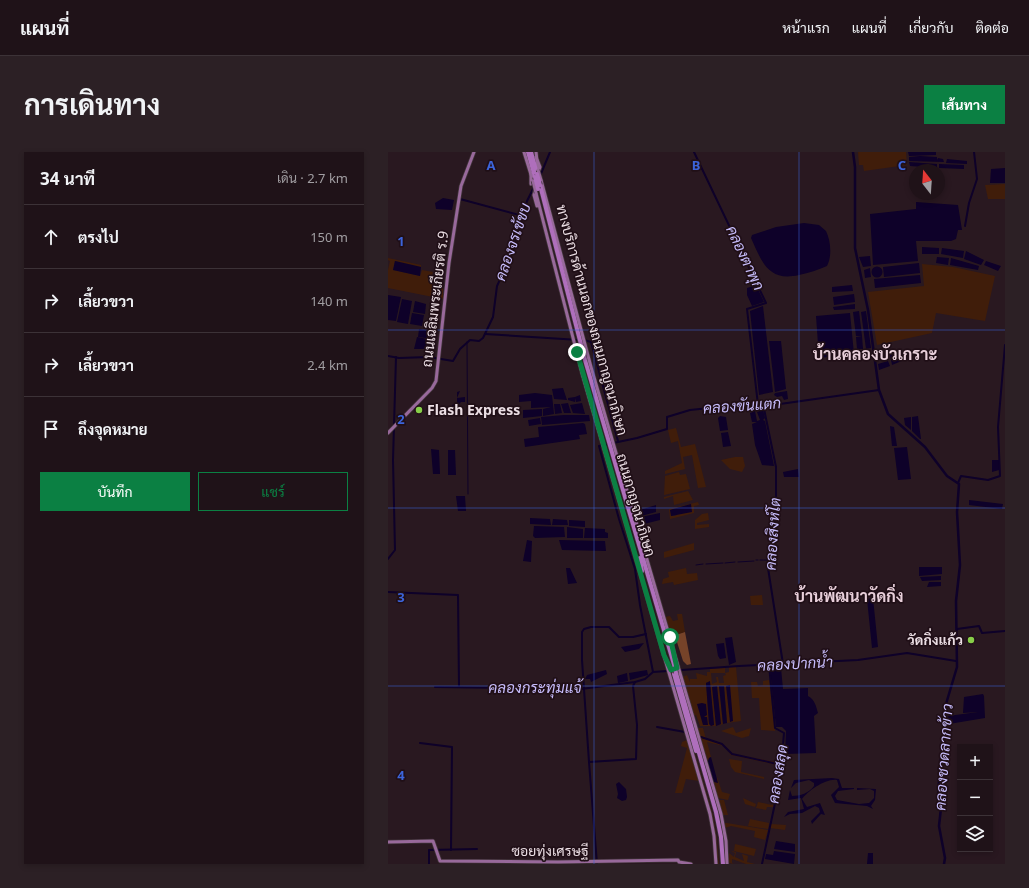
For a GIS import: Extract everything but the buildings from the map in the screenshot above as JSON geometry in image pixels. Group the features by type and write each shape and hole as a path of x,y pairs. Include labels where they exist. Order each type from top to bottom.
{"highway":[{"name":"ถนนกาญจนาภิเษก","path":"529,153 578,340 714,813 722,864"},
{"name":"ถนนกาญจนาภิเษก","path":"608,444 640,558 710,784 720,826 722,864"},
{"path":"640,558 642,570"}],"main road":[{"name":"ถนนเฉลิมพระเกียรติ ร.9","path":"388,432 432,387 435,378 448,263 459,190 474,152"},
{"path":"524,152 531,173 531,184 540,168 536,156"},
{"path":"536,152 536,175 539,187 539,209"},
{"path":"531,173 536,175"},
{"path":"547,200 542,177 534,195 578,340"},
{"name":"ทางบริการด้านนอกของถนนกาญจนาภิเษก","path":"539,187 547,200 578,340 608,444 676,656 674,671 685,689 706,759 710,784 724,826 727,864"},
{"path":"608,444 666,660 670,670 677,669 676,656"},
{"path":"666,660 674,671 677,699"},
{"path":"685,689 679,672 671,672 677,699 712,822 716,864"},
{"name":"ซอยทุ่งเศรษฐี","path":"388,842 432,840 440,861 502,863 678,860 679,862 691,864"}],"shaded area":[{"path":"858,152 906,152 907,165 864,171 863,165 859,165"},
{"path":"908,152 936,152 936,155 909,156"},
{"path":"909,157 937,157 937,160 938,158 943,159 944,162 909,161"},
{"path":"947,159 967,161 967,164 946,163"},
{"path":"909,162 937,164 910,164"},
{"path":"945,164 964,165 964,169 945,168"},
{"path":"1005,168 1005,183 990,183 991,169"},
{"path":"1005,184 1005,199 988,199 985,185"},
{"path":"443,198 454,200 452,210 436,209 435,203"},
{"path":"916,202 958,205 962,230 958,230 956,239 951,241 916,241 918,261 873,265 870,214 916,209"},
{"path":"804,223 819,225 826,231 830,249 830,258 827,266 799,275 780,276 773,273 759,255 751,238 752,235 776,227"},
{"path":"922,247 939,248 939,254 922,254"},
{"path":"942,248 964,251 963,258 941,254"},
{"path":"966,251 984,260 981,265 964,259"},
{"path":"870,256 871,266 863,267 859,257"},
{"path":"937,257 949,258 948,265 936,263"},
{"path":"388,258 421,265 421,267 395,261 393,270 420,276 422,270 433,272 432,275 428,275 428,279 433,280 433,284 443,286 443,299 388,288 388,270 390,261"},
{"path":"951,258 979,266 978,270 950,265"},
{"path":"395,261 421,267 420,276 393,270"},
{"path":"986,261 1001,266 998,271 984,265"},
{"path":"919,263 920,273 884,277 883,267"},
{"path":"922,264 953,267 995,276 985,321 936,313 932,333 877,345 868,292 924,286"},
{"path":"875,267 879,267 881,268 881,276 875,277 872,274 872,270"},
{"path":"870,268 871,277 865,278 864,270"},
{"path":"920,275 921,283 875,288 874,279"},
{"path":"756,285 764,302 752,306 747,295 747,288"},
{"path":"852,285 853,291 832,292 832,287"},
{"path":"854,294 855,302 834,305 833,297"},
{"path":"388,295 401,297 396,321 388,320"},
{"path":"402,299 412,301 408,324 397,322"},
{"path":"415,301 426,304 425,314 413,312"},
{"path":"855,304 855,309 834,310 833,307"},
{"path":"763,306 773,392 759,395 750,311"},
{"path":"859,311 862,336 856,336 853,312"},
{"path":"866,311 871,348 866,349 861,312"},
{"path":"412,313 424,315 422,326 410,324"},
{"path":"850,313 854,354 819,358 816,316"},
{"path":"419,329 432,332 433,339 418,337"},
{"path":"862,336 863,349 857,349 856,337"},
{"path":"417,337 432,340 431,349 414,349"},
{"path":"769,341 781,341 786,389 775,392"},
{"path":"902,352 904,360 892,365 890,355"},
{"path":"888,361 890,366 879,370 878,364"},
{"path":"563,388 567,400 554,399 552,389"},
{"path":"787,391 788,399 784,400 782,396 777,397 774,395 775,393"},
{"path":"535,393 552,395 554,414 543,416 543,409 551,407 531,408 531,401 519,402 519,395"},
{"path":"580,395 581,401 576,402 575,398 575,402 568,400 568,398"},
{"path":"465,397 465,402 461,402 456,408 452,408 452,405 457,403 457,398"},
{"path":"568,403 571,413 564,413 561,404"},
{"path":"582,403 585,414 573,413 570,405"},
{"path":"554,404 560,404 562,413 555,414"},
{"path":"542,409 542,416 523,418 523,410"},
{"path":"763,410 765,418 763,420 765,421 774,466 762,465 755,445 752,424 757,422 752,422 750,413 755,411 757,421 760,420 757,412"},
{"path":"589,415 590,421 542,425 541,417"},
{"path":"720,416 726,417 728,430 720,431 718,418"},
{"path":"918,416 921,439 912,431 912,417"},
{"path":"911,417 911,430 905,425 904,418"},
{"path":"540,418 541,424 529,426 528,420"},
{"path":"585,424 587,434 579,435 580,439 525,447 524,439 539,437 538,427"},
{"path":"890,426 894,427 897,446 892,446"},
{"path":"676,428 681,447 695,444 706,487 698,488 692,455 683,457 685,469 665,474 665,471 682,463 678,441 671,443 668,430"},
{"path":"728,432 731,446 723,447 721,433"},
{"path":"605,447 606,447 625,517"},
{"path":"907,447 911,479 898,480 894,448"},
{"path":"431,449 439,450 440,474 433,474"},
{"path":"448,450 455,450 456,475 448,475"},
{"path":"743,457 745,466 742,472 730,469 721,460"},
{"path":"992,460 1000,460 999,470 992,472"},
{"path":"798,469 799,477 784,477 783,472"},
{"path":"679,472 680,475 686,474 690,489 664,495 665,476"},
{"path":"688,491 693,500 674,505 673,496 664,499 664,497"},
{"path":"456,496 465,496 466,511 458,511"},
{"path":"969,500 1003,504 1002,509 969,505"},
{"path":"698,502 699,505 694,506 694,513 670,519 669,509","holes":["691,504 675,516 671,516 673,509"]},
{"path":"691,504 692,512 671,516 670,510"},
{"path":"656,505 656,512 641,516 640,510"},
{"path":"660,513 660,520 644,524 641,519 641,517"},
{"path":"708,513 709,520 697,523 697,525 709,524 709,527 695,529 695,520 702,514"},
{"path":"530,518 550,519 551,525 530,524"},
{"path":"553,519 567,520 568,525 552,525"},
{"path":"569,520 585,521 585,527 569,526"},
{"path":"534,526 564,527 565,537 535,538 533,536"},
{"path":"567,527 583,529 583,538 567,538"},
{"path":"585,528 605,529 605,532 608,533 608,538 584,538"},
{"path":"630,534 671,669 666,658"},
{"path":"527,540 532,541 531,562 523,561"},
{"path":"559,540 605,541 606,551 562,550"},
{"path":"694,543 694,550 664,558 664,552"},
{"path":"919,567 942,567 942,574 919,576"},
{"path":"566,568 570,568 577,583 568,584"},
{"path":"686,568 687,574 697,573 698,580 674,585 673,582 662,584 663,579 669,577 668,572"},
{"path":"941,576 941,580 922,581 920,577"},
{"path":"929,582 941,582 941,586 927,587"},
{"path":"762,595 763,605 751,605 750,596"},
{"path":"873,598 878,647 872,648 867,599"},
{"path":"677,614 682,614 685,632 676,635 677,639 672,640 665,617 670,616 673,621 678,620"},
{"path":"685,632 691,664 687,665 683,661 677,642 674,640 677,639 676,635"},
{"path":"732,637 736,662 729,665 725,638"},
{"path":"644,643 639,649 625,652 621,647"},
{"path":"724,643 726,658 720,659 716,644"},
{"path":"729,667 736,667 741,721 727,723 724,686 719,686 723,724 720,725 717,686 713,686 716,726 700,726 696,715 694,716 683,677 687,675 690,682 690,679 697,679 696,673 707,676 707,672 710,672 710,669 725,668 725,673 729,672","holes":["711,673 725,673 726,675 723,676 724,683 719,683 718,677 716,677 717,682 712,684","706,682 710,686 714,725 709,724"]},
{"path":"781,668 783,689 808,688 808,696 814,701 818,713 814,716 816,753 785,754 786,731 782,727 776,727 770,669"},
{"path":"606,670 607,674 591,682 590,679 585,679 587,675"},
{"path":"647,670 648,675 630,680 629,673"},
{"path":"627,673 628,681 618,683 617,676"},
{"path":"673,678 713,815 719,864 717,864 714,829"},
{"path":"679,678 705,761 707,759 697,728 703,728 706,739 723,744 733,754 781,763 781,766 731,755 724,746 707,742 711,757 709,758 706,768"},
{"path":"769,680 775,731 761,730 759,698 752,698 751,682 757,682 758,686 763,685 763,681"},
{"path":"710,681 714,725 711,726 709,724 706,683"},
{"path":"730,685 733,721 730,722 726,686"},
{"path":"717,686 721,724 716,726 712,687"},
{"path":"719,686 724,686 727,723 723,724"},
{"path":"983,694 985,718 949,724 948,716 978,712 963,713 964,697"},
{"path":"697,704 706,704 707,715 704,717 707,717 708,725 703,725"},
{"path":"733,727 736,733 751,728 749,736 742,738 721,731"},
{"path":"687,740 699,781 686,779 682,793 675,793 687,748 681,746 682,742"},
{"path":"711,757 718,783 705,780 703,771 706,768 709,758"},
{"path":"729,759 742,761 741,772 764,777 764,779 735,772 731,767"},
{"path":"717,777 722,792 730,794 728,800 718,798 713,782 717,781"},
{"path":"839,779 842,788 854,788 838,791 835,796 837,800 859,804 869,803 874,798 874,791 870,789 857,790 857,788 876,789 875,800 871,806 873,809 867,806 835,803 831,795 839,787 837,780 833,780 823,783 808,792 802,799 807,807 820,803 825,815 821,814 812,824 811,821 820,812 819,808 815,806 802,813 790,814 784,817 788,812 804,809 801,798 788,800 790,790 792,796 804,794 814,786 814,783 809,780 796,783 791,788 794,780"},
{"path":"619,782 626,789 626,800 622,801 617,798 618,794 616,784"},
{"path":"743,798 756,804 755,807 745,804"},
{"path":"719,800 724,800 728,815 723,815"},
{"path":"758,802 773,804 774,807 767,807 766,810 756,808"},
{"path":"750,819 769,823 768,829 748,826"},
{"path":"724,823 768,830 765,840 754,837 755,831 731,826 725,828"},
{"path":"771,824 786,825 785,830 770,828"},
{"path":"776,841 795,844 795,852 774,849"},
{"path":"735,844 756,849 754,856 734,851"},
{"path":"731,851 736,852 735,857 744,861 742,854 748,856 747,862 755,864 746,864 732,859 732,863 734,864 729,863 729,853 734,857 735,853"},
{"path":"774,851 795,854 794,864 765,859 766,854 773,855"},
{"path":"868,853 873,853 873,864 867,864"}],"waterway":[{"name":"คลองจรเข้ขบ","path":"540,176 550,152"},
{"name":"คลองตาพุก","path":"694,152 766,303 747,309 758,405"},
{"name":"คลองชวดลากข้าว","path":"853,152 855,167 855,248 868,310 879,390 888,414 925,447 947,476 959,484 957,512 960,565 956,601 957,667 946,704 946,722 940,766 938,798 941,808 939,826 945,858 944,864"},
{"path":"965,226 969,203 977,179 974,152"},
{"name":"คลองจรเข้ขบ","path":"388,356 399,358 429,357 453,361 460,349 470,340 479,341 483,338 493,317 497,286 511,256 527,201 534,187"},
{"path":"460,199 523,216"},
{"path":"485,334 579,340"},
{"path":"584,340 591,342 618,441"},
{"path":"467,342 468,494"},
{"path":"958,483 961,476 988,480 1000,476 998,427 1005,345"},
{"path":"388,559 395,550 393,460 396,357"},
{"name":"คลองขันแตก","path":"653,672 640,605 635,569 619,519 599,446 637,438 667,429 667,417 690,410 748,404 780,404 879,390"},
{"name":"คลองสิงห์โต","path":"763,404 776,467 776,510 768,568 783,664"},
{"name":"คลองสิงห์โต","path":"764,560 769,560"},
{"path":"738,562 754,561"},
{"path":"725,563 735,562"},
{"path":"706,564 723,563"},
{"path":"696,565 703,564"},
{"path":"388,592 458,595 459,687"},
{"path":"957,629 979,626 982,633 1005,631"},
{"name":"คลองกระทุ่มแจ้","path":"584,689 582,660 582,632 584,629 591,627 609,627 619,637 633,637 646,634"},
{"name":"คลองปากน้ำ","path":"435,687 581,689 635,682 645,679 653,672 858,660 907,653 956,661"},
{"name":"คลองสลุด","path":"762,864 780,780 784,733 775,728 769,665"},
{"path":"597,864 589,762 636,759 637,725 633,686 635,682"},
{"name":"คลองกระทุ่มแจ้","path":"584,689 589,762"},
{"path":"657,727 685,732"},
{"path":"701,737 722,744 732,754 782,765"},
{"path":"420,743 452,747 451,850"},
{"path":"429,864 429,850 477,849"}],"place":[{"name":"Flash Express","path":"419,410"},
{"name":"วัดกิ่งแก้ว","path":"971,640"}],"district":[{"name":"บ้านคลองบัวเกราะ","path":"875,354"},
{"name":"บ้านพัฒนาวัดกิ่ง","path":"849,596"}],"route":[{"path":"577,352 582,374 664,655 671,670 677,668 676,656 670,637"}]}
